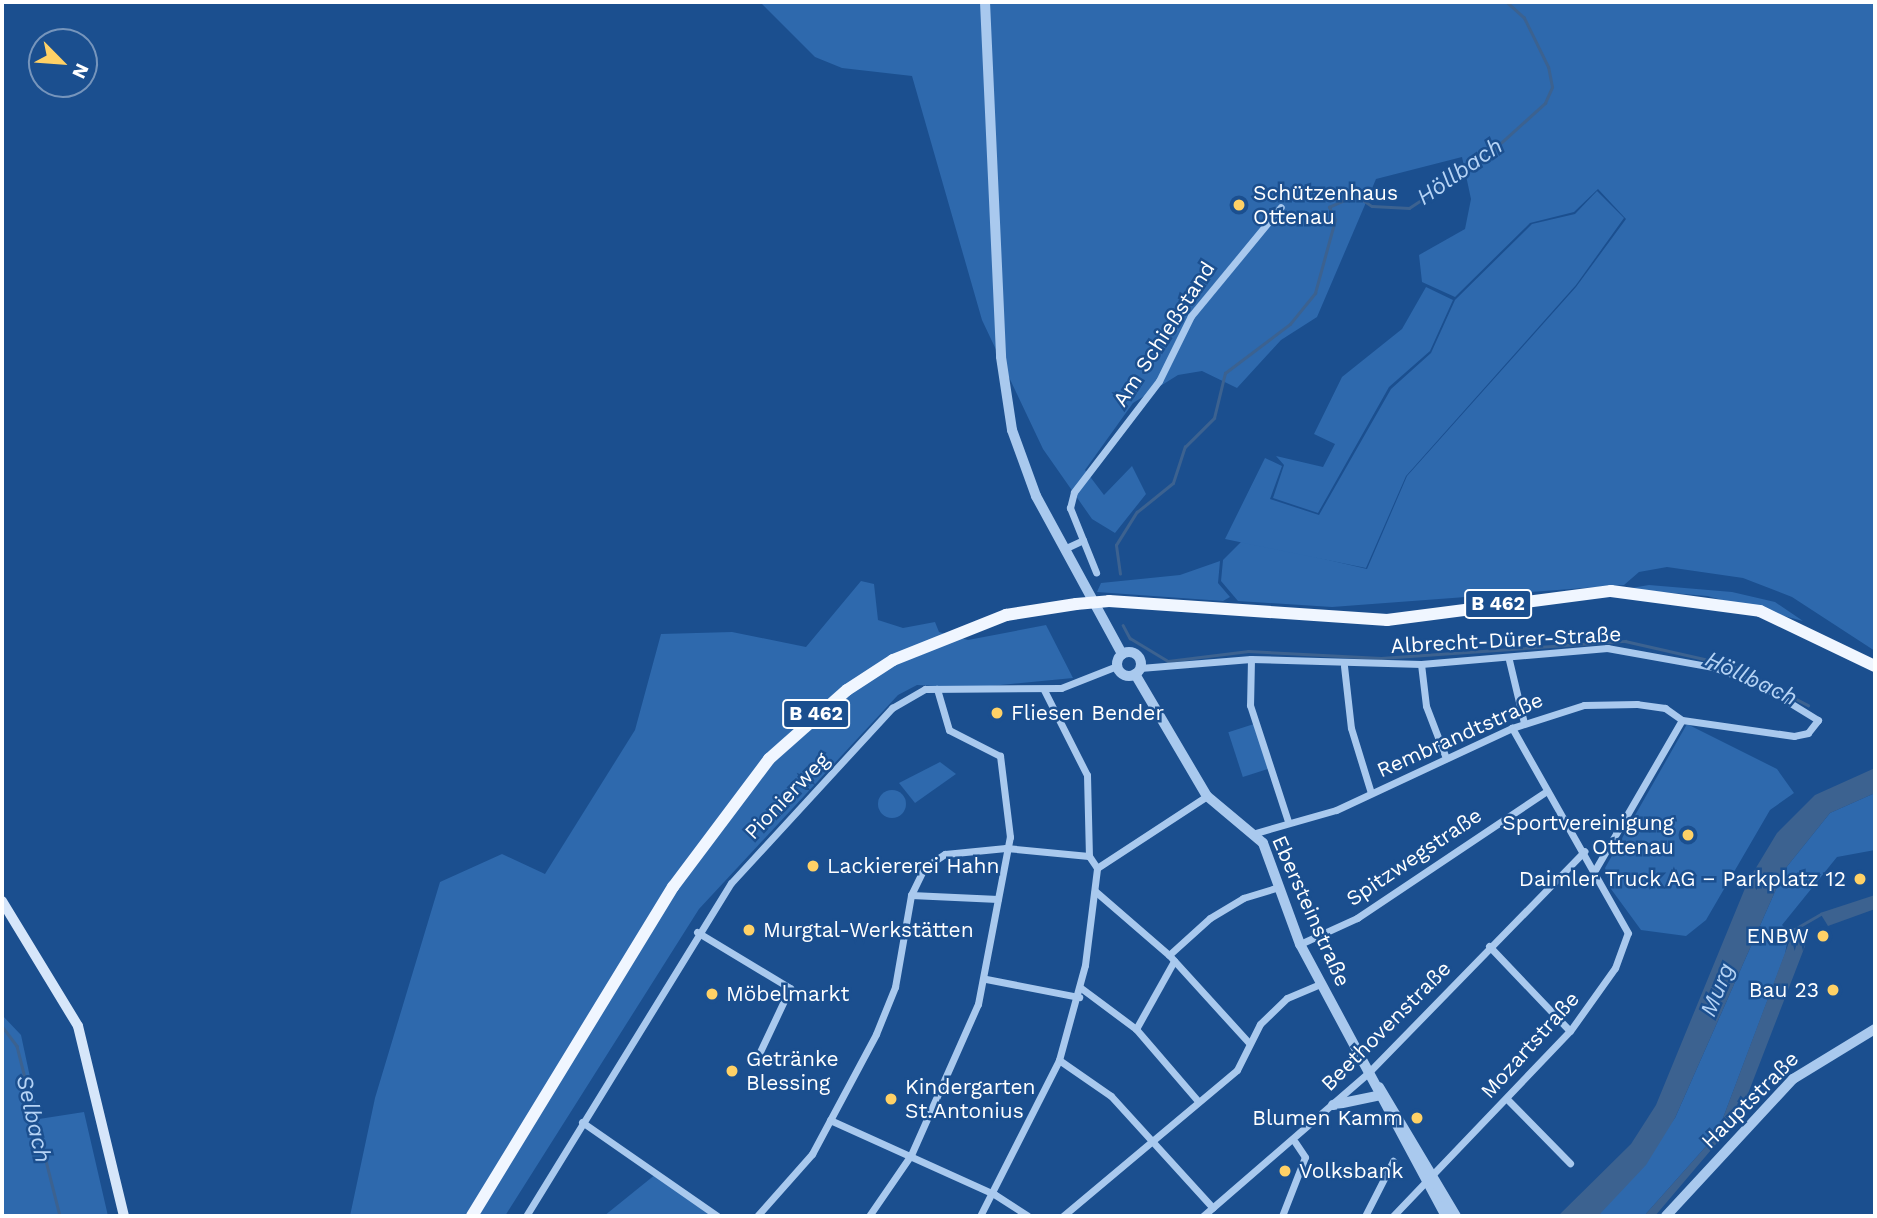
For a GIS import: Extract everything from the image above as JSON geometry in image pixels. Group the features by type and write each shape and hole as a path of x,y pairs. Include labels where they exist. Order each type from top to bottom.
{"main road":[{"name":"B 462","path":"469,1216 489,1188 673,887 769,759 847,690 893,660 1006,615 1109,601 1387,620 1611,591 1760,611 1875,666"},
{"path":"2,901 78,1027 124,1216"}],"street":[{"name":"Ebersteinstraße","path":"985,2 1005,395 1023,468 1080,580 1122,654 1136,655 1137,671 1207,796 1255,833 1300,944 1368,1073 1429,1179 1446,1216"},
{"name":"Am Schießstand","path":"1096,572 1070,508 1074,492 1159,381 1191,316 1281,207"},
{"path":"1064,549 1083,540"},
{"name":"Albrecht-Dürer-Straße","path":"1137,671 1251,660 1344,666 1510,663 1607,648 1673,656 1761,685 1818,720"},
{"path":"1122,654 1117,666 1124,675 1137,671"},
{"path":"1251,660 1250,705 1289,821"},
{"path":"1510,663 1524,723"},
{"path":"1421,664 1446,758"},
{"name":"Pionierweg","path":"526,1216 697,932 731,883 892,708 907,695 937,690 1044,690 1117,666"},
{"path":"1344,666 1343,677 1371,793"},
{"path":"869,1216 911,1155 986,979 1012,823 1006,768 995,751 974,748 949,730 937,690"},
{"path":"980,1216 994,1194 1059,1060 1081,988 1095,891 1097,868 1089,856 1087,775 1044,690"},
{"name":"Rembrandtstraße","path":"1255,833 1371,793 1511,728 1584,705 1637,704 1665,708 1682,720 1794,736 1808,733 1818,720"},
{"path":"1595,870 1682,720"},
{"name":"Mozartstraße","path":"1393,1216 1570,1031 1615,968 1628,933 1585,851 1544,793 1511,728"},
{"name":"Spitzwegstraße","path":"1300,944 1380,904 1544,793"},
{"path":"1097,868 1207,796"},
{"path":"757,1216 804,1166 830,1120 895,987 911,895 924,868 945,853 1006,848 1089,856"},
{"name":"Beethovenstraße","path":"1203,1216 1295,1142 1368,1073 1489,946 1585,851"},
{"path":"1136,1029 1172,958 1210,918 1243,898 1279,887"},
{"path":"1095,891 1172,958 1249,1043"},
{"path":"911,895 998,899"},
{"path":"697,932 790,988 758,1056"},
{"path":"1489,946 1570,1031"},
{"path":"986,979 1079,997"},
{"path":"1063,1216 1152,1138 1237,1070 1249,1043 1287,998 1320,984"},
{"path":"1081,988 1136,1029 1198,1101"},
{"name":"Hauptstraße","path":"1667,1216 1793,1079 1875,1029"},
{"path":"1059,1060 1111,1096 1213,1208"},
{"name":"Ebersteinstraße","path":"1368,1073 1377,1096 1429,1179 1456,1216"},
{"path":"1333,1105 1377,1096"},
{"path":"1507,1098 1570,1163"},
{"path":"830,1120 994,1194 1028,1216"},
{"path":"582,1122 717,1216"},
{"path":"1282,1216 1305,1157 1295,1142"},
{"path":"1365,1216 1393,1161"}],"shaded area":[{"path":"760,2 1875,2 1875,651 1792,597 1743,578 1667,567 1639,572 1624,585 1332,607 1238,601 1221,581 1223,560 1243,540 1367,569 1407,476 1576,287 1626,219 1598,189 1574,212 1530,223 1455,297 1422,282 1419,255 1465,229 1471,199 1462,157 1376,179 1317,317 1281,340 1237,388 1202,371 1178,375 1133,403 1085,470 1104,495 1132,466 1146,494 1115,533 1092,519 1043,449 982,320 912,76 842,68 815,57"},
{"path":"1597,191 1624,218 1576,285 1406,476 1366,568 1225,539 1265,458 1282,466 1270,499 1319,515 1391,389 1431,353 1455,300 1532,224 1575,214"},
{"path":"1426,287 1453,300 1430,351 1389,387 1318,513 1273,498 1284,465 1276,456 1323,467 1335,444 1314,434 1342,377 1402,329"},
{"path":"1220,561 1218,583 1230,597 1223,601 1097,592 1101,583 1180,575"},
{"path":"861,581 874,584 878,620 903,628 935,622 939,632 968,640 1046,625 1073,678 970,688 917,685 898,695 699,909 505,1216 350,1216 375,1098 440,882 502,854 545,874 635,730 661,634 732,632 806,647"},
{"path":"1649,585 1732,592 1775,602 1803,621 1707,596 1626,589"},
{"path":"1254,724 1269,769 1243,777 1228,732"},
{"name":"Sportvereinigung Ottenau","path":"1687,724 1777,769 1794,793 1770,810 1706,920 1686,936 1641,930 1611,889 1605,868"},
{"path":"940,762 956,774 915,803 899,783"},
{"path":"892,790 902,794 906,804 902,814 892,818 882,814 878,804 882,794"},
{"path":"1875,793 1875,850 1837,857 1782,925 1789,932 1785,954 1717,1134 1644,1216 1598,1216 1675,1118 1785,869 1830,813"},
{"path":"2,1015 21,1035 39,1119 84,1112 108,1216 2,1216"},
{"path":"656,1174 700,1204 710,1216 604,1216"}],"water":[{"name":"Murg","path":"1875,768 1875,793 1830,813 1785,869 1675,1118 1646,1165 1598,1216 1558,1216 1631,1144 1656,1105 1748,881 1777,833 1815,795"},
{"path":"1875,895 1875,909 1828,926 1820,913"},
{"path":"1801,931 1807,941 1739,1117 1655,1216 1644,1216 1717,1134 1791,937"}],"waterway":[{"name":"Höllbach","path":"1120,574 1116,545 1137,512 1173,483 1185,447 1214,418 1225,373 1290,324 1315,293 1335,220 1329,207 1356,195 1372,206 1409,208 1482,160 1545,103 1552,87 1548,67 1524,18 1506,2"},
{"name":"Höllbach","path":"1123,625 1130,638 1168,661 1248,651 1381,658 1625,641 1731,665 1808,705"},
{"path":"1796,935 1793,930 1821,914"},
{"name":"Selbach","path":"2,1026 17,1046 60,1216"}],"place":[{"name":"Schützenhaus Ottenau","path":"1239,205"},
{"name":"Fliesen Bender","path":"997,713"},
{"name":"Sportvereinigung Ottenau","path":"1688,835"},
{"name":"Lackiererei Hahn","path":"813,866"},
{"name":"Daimler Truck AG − Parkplatz 12","path":"1860,879"},
{"name":"Murgtal-Werkstätten","path":"749,930"},
{"name":"ENBW","path":"1823,936"},
{"name":"Bau 23","path":"1833,990"},
{"name":"Möbelmarkt","path":"712,994"},
{"name":"Getränke Blessing","path":"732,1071"},
{"name":"Kindergarten St.Antonius","path":"891,1099"},
{"name":"Blumen Kamm","path":"1417,1118"},
{"name":"Volksbank","path":"1285,1171"}]}
